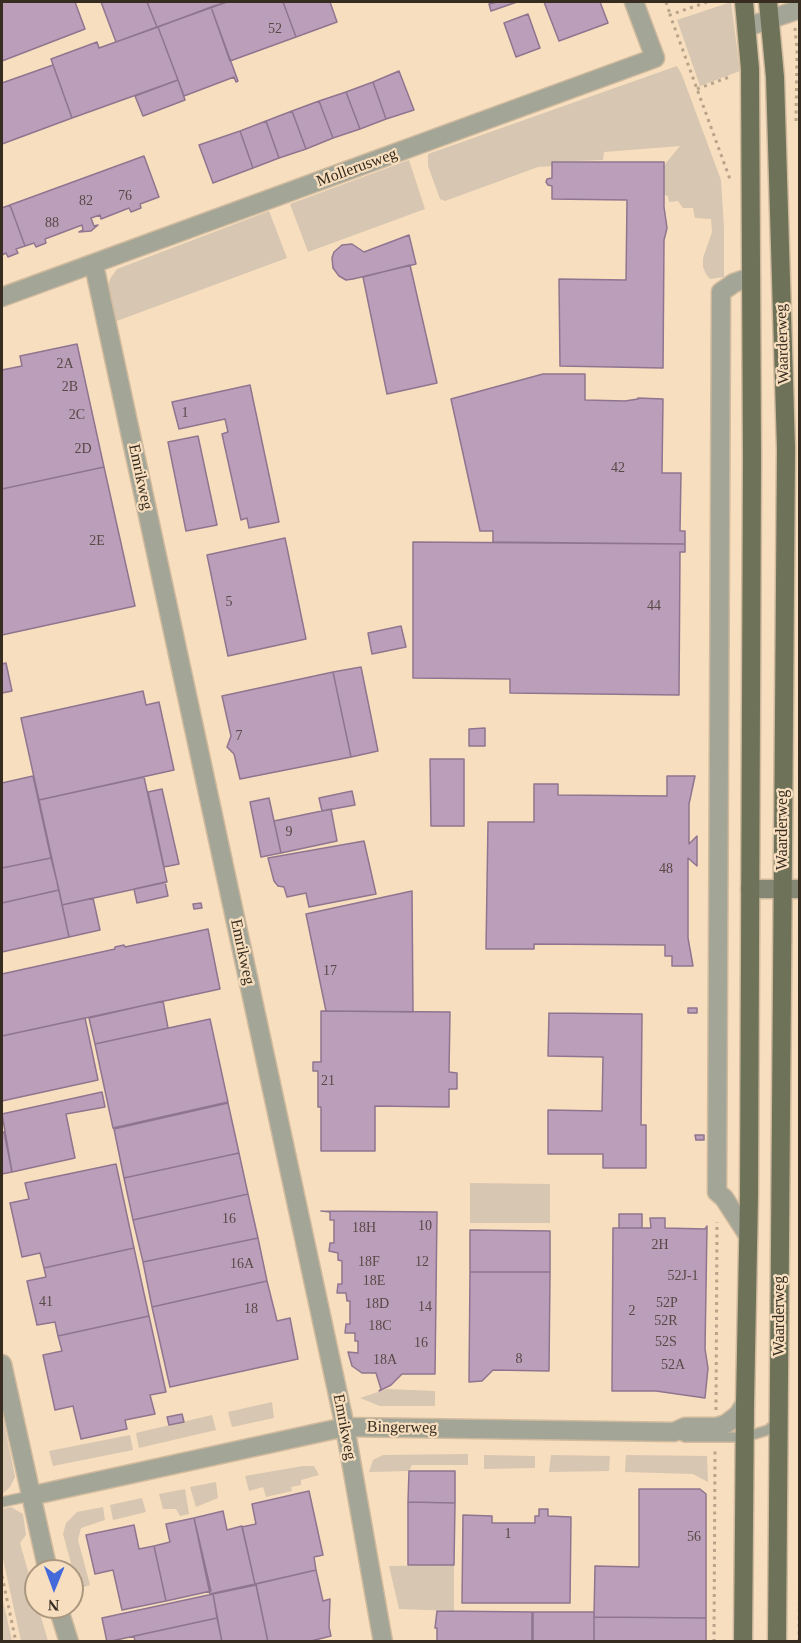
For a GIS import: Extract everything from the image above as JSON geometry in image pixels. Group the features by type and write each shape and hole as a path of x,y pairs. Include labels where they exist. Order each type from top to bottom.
{"main road":[{"name":"Waarderweg","path":"743,1641 744,1404 748,1235 752,469 750,69 744,2"},
{"name":"Waarderweg","path":"769,10 775,69 786,449 791,889 779,1421 777,1641"}],"street":[{"name":"Mollerusweg","path":"2,297 655,58 634,2"},
{"path":"747,27 769,10 800,9"},
{"name":"Emrikweg","path":"94,265 345,1427 384,1641"},
{"path":"748,1235 724,1198 717,1192 721,292 734,283 751,277"},
{"path":"750,889 791,889"},
{"path":"2,1364 45,1559"},
{"name":"Bingerweg","path":"30,1496 345,1427 674,1432 685,1427 716,1427 726,1424 738,1415 744,1404"},
{"path":"62,1619 69,1641"}],"lane":[{"name":"Bingerweg","path":"674,1432 685,1437 745,1437 768,1430 779,1421"},
{"path":"2,1502 30,1496"}],"path":[{"path":"666,2 681,47"},
{"path":"691,2 693,7"},
{"path":"670,15 707,2"},
{"path":"799,1641 800,1525"},
{"path":"2,1575 16,1641"}],"shaded area":[{"path":"731,2 740,71 700,86 677,20"},
{"path":"677,66 721,180 724,277 710,279 703,267 703,258 712,232 711,219 695,218 693,208 683,208 678,201 669,202 668,196 664,195 661,169 680,146 604,152 603,160 552,162 552,166 538,167 445,201 440,199 428,166 428,154"},
{"path":"409,160 425,209 308,252 290,204"},
{"path":"799,162 800,828 798,335"},
{"path":"269,211 287,258 114,322 107,292 110,279 117,269"},
{"path":"470,1183 550,1184 550,1223 470,1223"},
{"path":"387,1389 435,1391 435,1406 380,1406 360,1398"},
{"path":"272,1402 274,1418 232,1427 228,1412"},
{"path":"2,1413 15,1477 10,1487 2,1494"},
{"path":"212,1415 216,1430 139,1448 136,1433"},
{"path":"130,1435 133,1450 53,1466 49,1451"},
{"path":"468,1454 468,1465 412,1465 409,1471 369,1472 373,1460 383,1455"},
{"path":"484,1455 535,1456 535,1468 484,1469"},
{"path":"551,1455 610,1456 609,1471 549,1472"},
{"path":"626,1455 707,1456 708,1482 693,1474 625,1472"},
{"path":"314,1466 319,1475 301,1480 301,1485 291,1487 292,1491 266,1497 263,1487 249,1491 245,1476"},
{"path":"216,1482 218,1498 196,1507 190,1487"},
{"path":"185,1489 189,1514 180,1516 176,1509 163,1509 159,1494"},
{"path":"142,1498 146,1512 113,1520 110,1505"},
{"path":"11,1507 23,1514 26,1535 20,1543 25,1559 24,1619 42,1619 48,1641 21,1641 2,1554 2,1509"},
{"path":"103,1507 105,1520 81,1528 78,1540 83,1559 70,1559 63,1534 66,1523 77,1512"},
{"path":"84,1562 90,1585 84,1587"},
{"path":"454,1565 454,1611 399,1609 389,1566"},
{"path":"2,1596 12,1641 2,1641"}],"building":[{"path":"2,2 75,2 85,29 2,61"},
{"path":"101,2 147,2 157,27 116,42"},
{"path":"147,2 227,2 157,27"},
{"path":"227,2 283,2 296,37 230,61 211,7"},
{"path":"283,2 330,2 337,22 296,37"},
{"path":"517,2 491,11 489,4"},
{"path":"544,2 600,2 608,23 559,41"},
{"path":"211,7 238,81 236,82 234,77 184,96 158,27"},
{"path":"528,14 540,48 516,57 504,23"},
{"path":"158,27 178,80 72,118 51,59 97,42 99,48"},
{"path":"53,65 72,118 2,144 2,83"},
{"path":"399,71 414,110 386,119 373,82"},
{"path":"178,80 185,100 143,116 135,96"},
{"path":"373,82 386,119 360,129 346,92"},
{"path":"346,92 360,129 333,138 319,101"},
{"path":"319,101 333,138 306,149 292,111"},
{"path":"292,111 306,149 279,158 266,121"},
{"path":"266,121 279,158 253,168 240,131"},
{"path":"240,131 253,168 213,183 199,145"},
{"path":"144,156 159,197 140,204 141,208 131,212 129,208 101,219 100,215 91,218 94,226 98,225 91,231 79,232 83,230 82,225 45,239 46,243 36,247 34,243 25,246 10,205"},
{"path":"552,162 664,162 664,207 667,228 664,240 663,368 560,366 559,279 626,280 627,200 552,199 552,186 546,182 547,179 552,178"},
{"path":"10,205 25,246 16,249 18,253 8,257 6,253 2,255 2,208"},
{"path":"409,235 416,264 346,280 339,276 333,268 334,252 342,245 352,244 364,252"},
{"path":"410,265 437,383 387,394 363,277"},
{"path":"77,344 104,467 2,489 2,370 22,366 20,356"},
{"path":"543,374 585,374 585,400 663,399 662,473 681,473 680,531 685,531 685,544 493,542 493,531 480,531 451,399"},
{"path":"250,385 279,522 249,528 247,518 241,520 222,434 228,432 225,419 179,429 172,402"},
{"path":"198,436 217,525 186,531 168,442"},
{"path":"104,467 135,606 2,635 2,489"},
{"path":"285,538 306,639 228,656 207,555"},
{"path":"413,542 685,544 685,552 680,552 679,695 510,693 510,679 413,678"},
{"path":"401,626 406,647 372,654 368,633"},
{"path":"6,663 12,691 2,693 2,664"},
{"path":"361,667 378,751 351,757 333,672"},
{"path":"333,672 351,757 240,779 234,754 227,747 231,736 222,696"},
{"path":"143,691 146,705 159,702 174,770 39,800 21,718"},
{"path":"485,728 485,746 469,746 469,729"},
{"path":"430,759 464,759 464,826 431,826"},
{"path":"33,776 51,858 2,868 2,783"},
{"path":"667,776 695,776 689,804 689,844 697,836 697,866 688,858 688,938 693,966 672,966 672,956 665,956 665,945 534,944 534,949 486,949 488,822 534,822 534,784 558,784 558,795 667,796"},
{"path":"144,777 167,882 62,905 39,800"},
{"path":"162,789 179,864 164,867 148,792"},
{"path":"352,791 355,805 322,811 319,798"},
{"path":"269,798 281,853 261,857 250,802"},
{"path":"331,809 337,841 281,853 274,821"},
{"path":"364,841 376,894 309,907 306,893 287,897 284,887 278,886 274,881 268,858"},
{"path":"51,858 59,890 2,903 2,868"},
{"path":"165,882 168,896 137,903 134,889"},
{"path":"59,890 69,937 2,952 2,903"},
{"path":"412,891 413,1012 326,1011 306,914"},
{"path":"93,898 100,930 69,937 62,905"},
{"path":"201,903 202,908 194,909 193,904"},
{"path":"208,929 220,989 2,1036 2,974 115,949 115,947 124,945 125,947"},
{"path":"163,1001 168,1028 95,1044 89,1018"},
{"path":"688,1008 697,1008 697,1013 688,1013"},
{"path":"321,1011 450,1012 449,1072 457,1073 457,1089 449,1089 449,1107 375,1106 375,1151 321,1151 318,1071 313,1071 313,1062 321,1062"},
{"path":"549,1013 642,1014 641,1125 646,1125 646,1168 603,1168 603,1154 548,1154 548,1110 602,1111 603,1057 548,1056"},
{"path":"85,1018 98,1080 2,1101 2,1036"},
{"path":"210,1019 228,1102 113,1128 95,1044"},
{"path":"102,1092 105,1107 66,1114 75,1158 12,1172 2,1114"},
{"path":"228,1103 239,1153 124,1178 114,1129"},
{"path":"2,1132 4,1132 12,1172 2,1174"},
{"path":"695,1135 704,1135 704,1140 696,1140"},
{"path":"239,1153 248,1194 133,1220 124,1178"},
{"path":"116,1164 134,1248 44,1268 40,1253 22,1257 10,1203 29,1199 25,1183"},
{"path":"248,1194 258,1238 143,1262 133,1220"},
{"path":"321,1211 437,1212 435,1374 402,1374 391,1385 379,1391 381,1389 376,1373 362,1373 352,1366 348,1352 358,1353 358,1341 355,1341 355,1333 345,1333 346,1324 350,1324 350,1301 347,1301 346,1293 337,1293 338,1284 342,1284 342,1261 338,1260 338,1253 329,1251 330,1243 334,1243 334,1220 330,1220 330,1212"},
{"path":"619,1214 642,1214 642,1228 619,1228"},
{"path":"650,1218 665,1218 665,1228 705,1229 707,1226 705,1349 708,1368 705,1398 656,1391 612,1391 613,1228 651,1228"},
{"path":"470,1230 550,1231 550,1272 470,1272"},
{"path":"258,1238 267,1281 152,1307 143,1262"},
{"path":"134,1248 149,1316 58,1336 55,1322 37,1325 27,1281 46,1277 44,1268"},
{"path":"470,1272 550,1272 549,1371 493,1370 482,1381 469,1382"},
{"path":"267,1281 277,1321 290,1318 298,1359 170,1387 152,1307"},
{"path":"149,1316 166,1392 150,1395 155,1414 125,1420 127,1429 81,1439 73,1406 55,1410 43,1355 62,1351 58,1336"},
{"path":"182,1414 184,1422 169,1425 167,1417"},
{"path":"409,1471 455,1471 455,1503 408,1502"},
{"path":"639,1489 700,1489 706,1494 706,1618 594,1617 595,1566 639,1567"},
{"path":"309,1491 323,1555 314,1557 316,1570 255,1584 242,1527 256,1524 252,1504"},
{"path":"408,1502 455,1503 454,1565 408,1565"},
{"path":"539,1509 548,1509 548,1516 571,1517 570,1603 462,1603 463,1515 492,1516 492,1523 535,1523 535,1516 539,1516"},
{"path":"223,1511 227,1530 242,1526 255,1584 210,1594 194,1518"},
{"path":"194,1518 211,1591 166,1601 154,1546 170,1542 166,1524"},
{"path":"134,1525 139,1549 154,1546 166,1601 122,1610 113,1570 95,1574 86,1535"},
{"path":"316,1570 323,1601 330,1599 331,1636 307,1642 268,1642 256,1584"},
{"path":"256,1585 268,1642 222,1642 213,1594"},
{"path":"213,1594 217,1618 107,1642 102,1618"},
{"path":"437,1611 532,1612 532,1642 437,1642 437,1628 435,1628"},
{"path":"533,1612 594,1612 594,1642 533,1642"},
{"path":"594,1617 706,1618 706,1642 594,1642"},
{"path":"217,1618 222,1642 135,1642 134,1636"}]}
